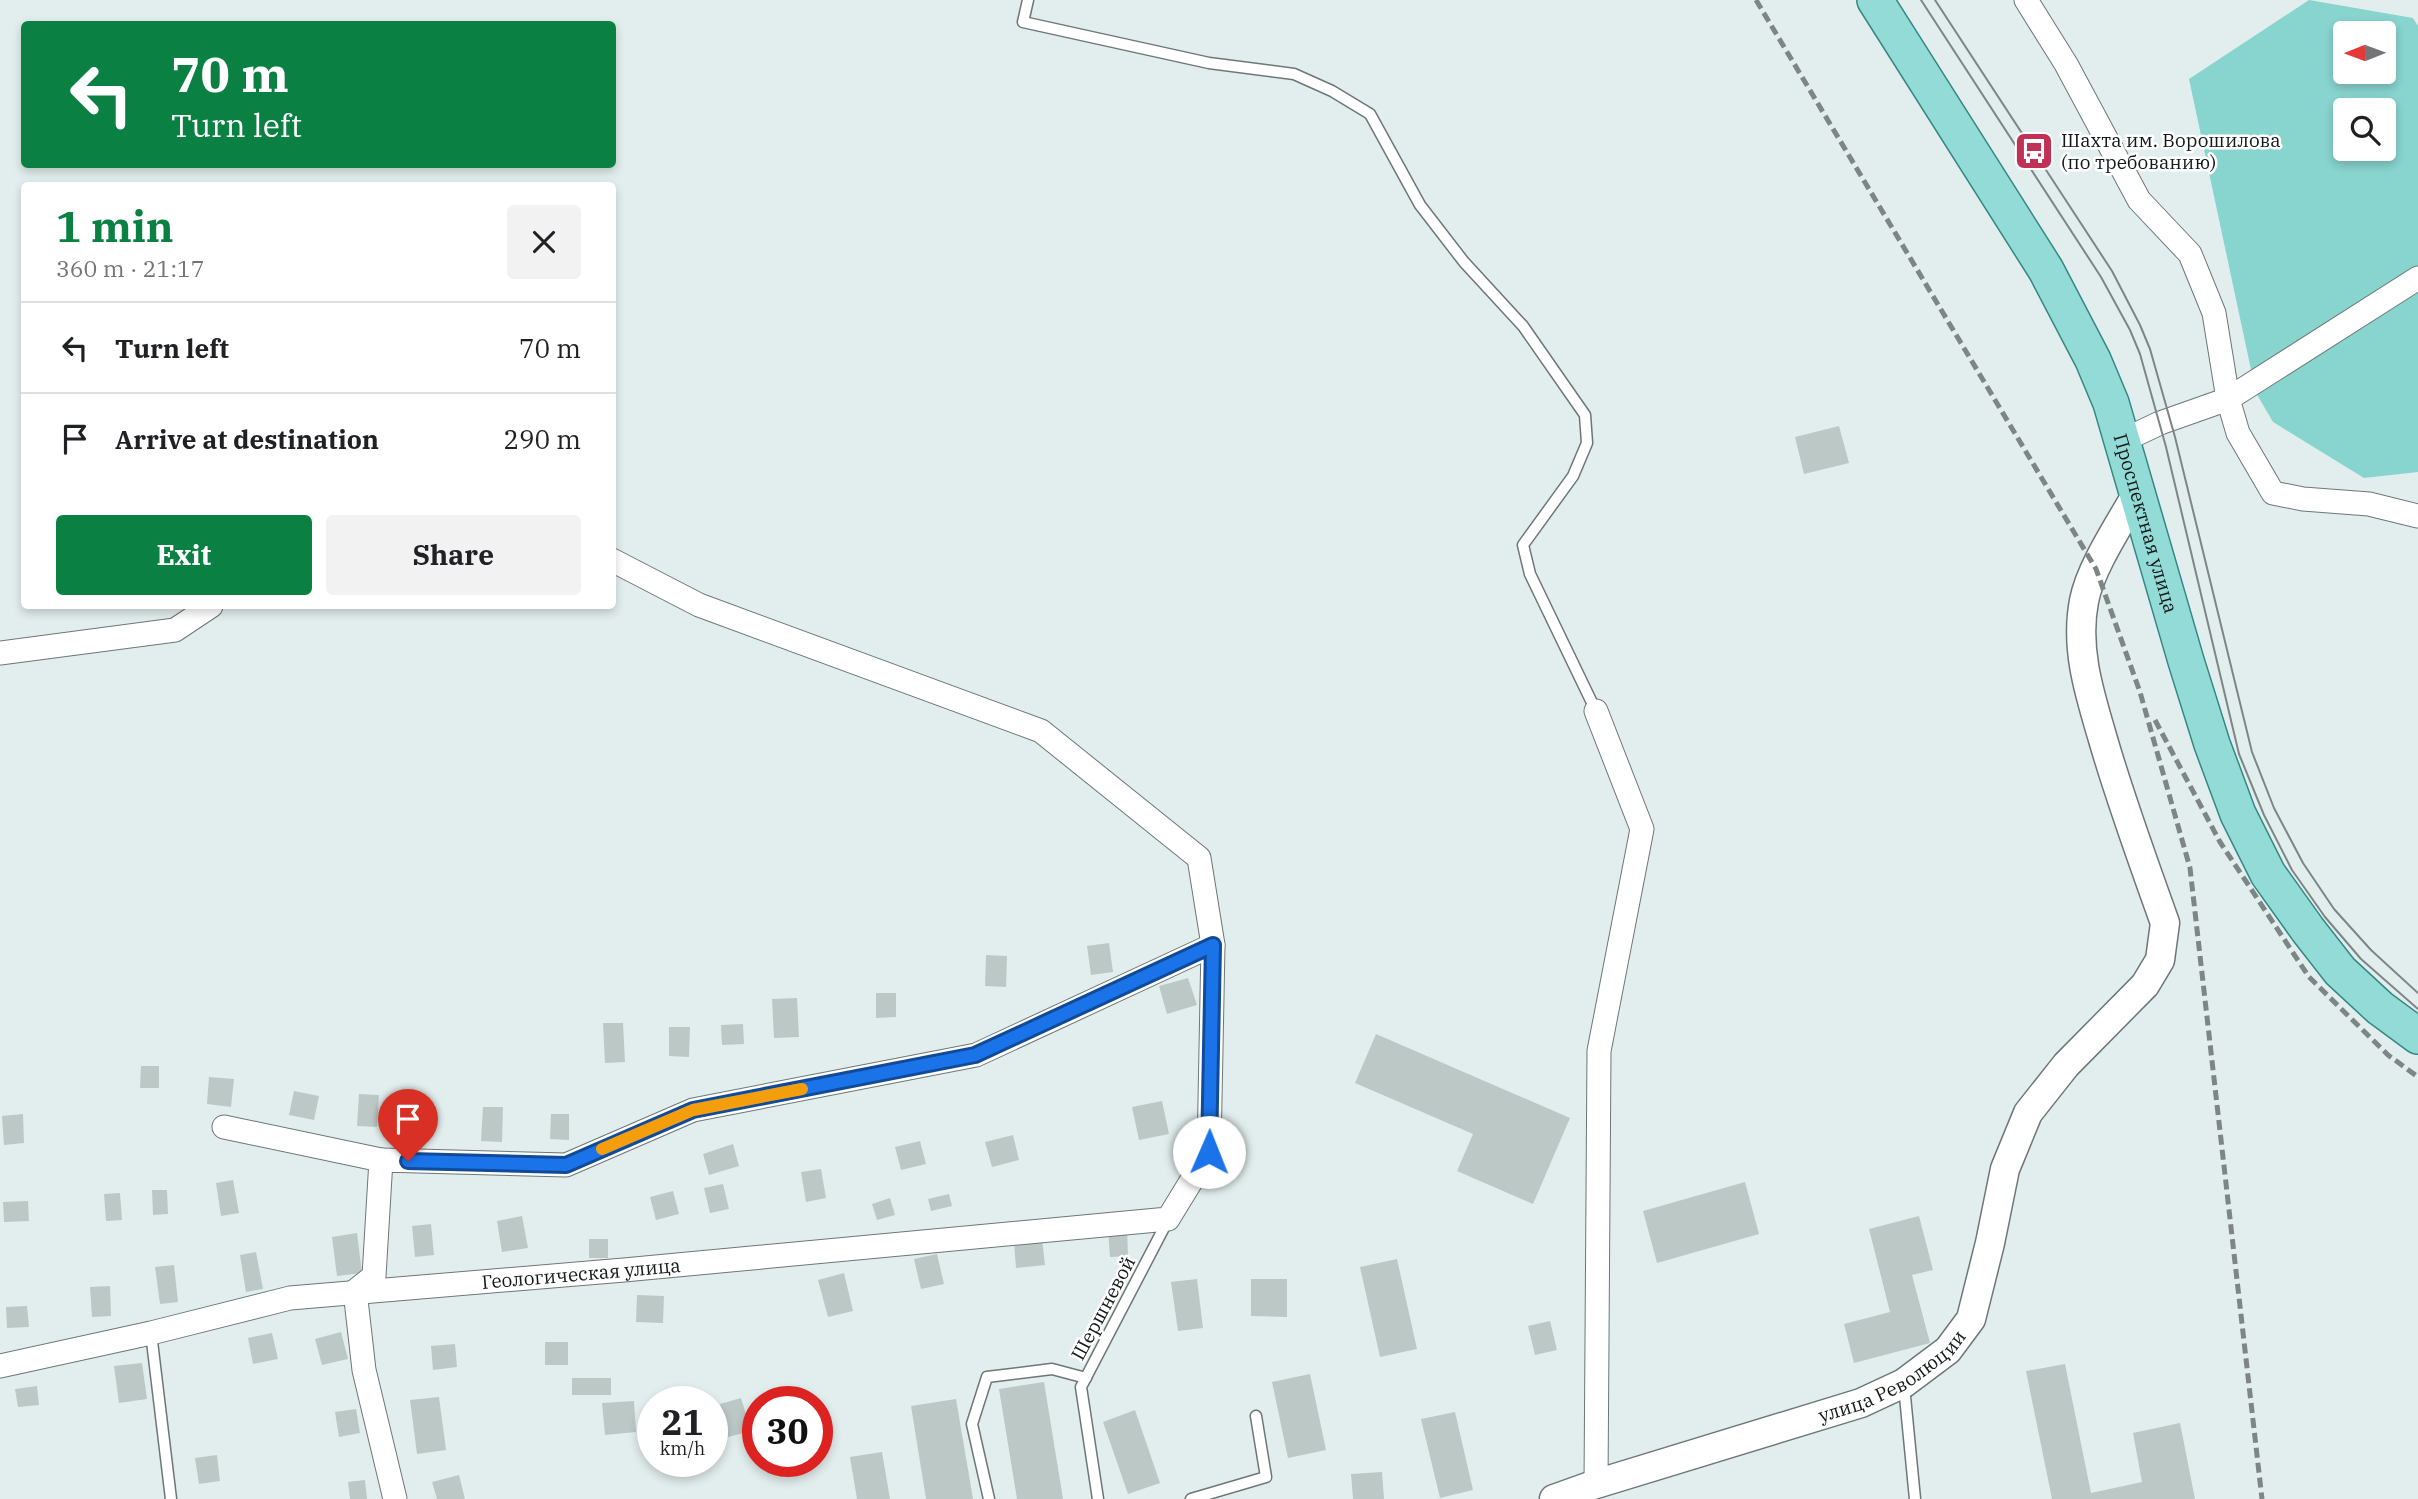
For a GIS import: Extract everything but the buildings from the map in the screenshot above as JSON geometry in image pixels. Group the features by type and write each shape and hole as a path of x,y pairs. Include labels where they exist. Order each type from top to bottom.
{"main road":[{"name":"Проспектная улица","path":"1875,0 2046,270 2093,360 2111,403 2212,744 2238,814 2268,874 2340,971 2380,1009 2418,1036"}],"street":[{"path":"2026,0 2066,64 2139,200 2190,254 2214,313 2228,399 2238,433 2273,492 2303,499 2369,504 2418,516"},
{"path":"2122,440 2228,399 2418,278"},
{"name":"улица Революции","path":"1554,1499 1861,1403 1903,1383 1948,1350 1971,1319 2006,1169 2028,1112 2066,1065 2145,985 2161,960 2165,923 2112,772 2084,675 2081,638 2084,600 2095,569 2138,492"},
{"path":"616,563 699,605 1041,731 1199,859 1213,945 1209,1152 1168,1219"},
{"path":"0,653 175,630 206,609"},
{"path":"1596,711 1642,829 1599,1051 1596,1484"},
{"path":"224,1128 381,1160 566,1165 693,1110 975,1055 1213,945"},
{"path":"381,1160 374,1276 355,1291 364,1370 395,1499"},
{"name":"Геологическая улица","path":"0,1366 151,1333 290,1298 1168,1219"}],"lane":[{"path":"1028,0 1023,22 1209,63 1293,74 1332,91 1370,114 1420,205 1465,262 1523,326 1586,415 1587,443 1573,476 1523,545 1530,574 1596,711"},
{"name":"Шершневой","path":"1098,1499 1082,1387 1168,1219"},
{"path":"151,1333 171,1499"},
{"path":"989,1499 972,1424 987,1377 1052,1369 1086,1378"},
{"path":"1903,1383 1915,1499"},
{"path":"1191,1499 1266,1477 1256,1416"}],"shaded area":[{"path":"2309,0 2413,18 2418,26 2418,472 2364,478 2273,422 2256,393 2189,79"}],"tram line":[{"path":"1921,0 2101,277 2130,330 2140,354 2166,447 2239,754 2264,815 2292,870 2325,917 2361,959 2418,1009"},
{"path":"1935,0 2112,271 2140,325 2150,349 2175,437 2252,752 2274,808 2303,863 2334,909 2371,950 2418,993"}],"railway":[{"path":"1756,0 2096,569 2140,692 2190,868 2262,1499"},
{"path":"2155,720 2220,842 2309,977 2388,1055 2418,1077"}],"slow traffic":[{"path":"602,1149 693,1110 802,1089"}],"place":[{"name":"Шахта им. Ворошилова (по требованию)","path":"2034,151"}],"route":[{"path":"408,1161 566,1165 693,1110 975,1055 1213,945 1209,1152"}]}
